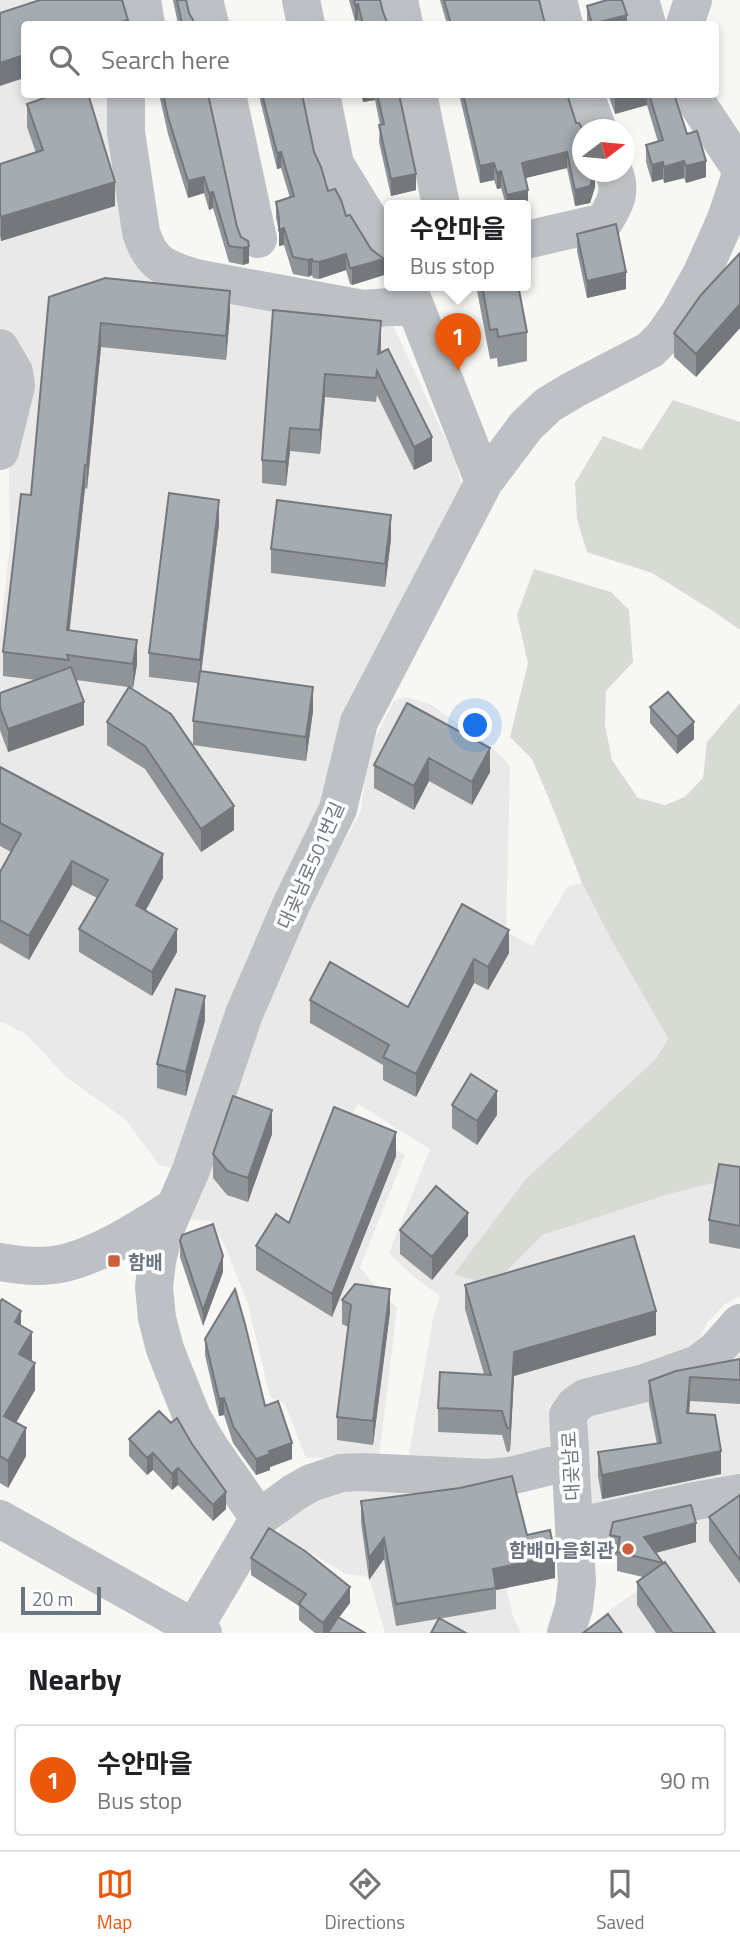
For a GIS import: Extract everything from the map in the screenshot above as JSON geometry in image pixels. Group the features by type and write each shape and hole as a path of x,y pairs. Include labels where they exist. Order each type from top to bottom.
{"street":[{"path":"142,0 146,21"},
{"path":"204,0 210,21"},
{"path":"301,0 305,21"},
{"path":"399,0 403,21"},
{"path":"558,0 563,21"},
{"path":"639,0 646,21"},
{"path":"686,21 693,0"},
{"path":"126,98 126,132 141,232 145,246 158,264 200,279 363,309 411,295 484,482"},
{"path":"228,98 258,239"},
{"path":"322,98 335,164 384,244"},
{"path":"419,98 440,200"},
{"path":"586,98 594,119"},
{"path":"694,98 740,168"},
{"name":"대곶남로501번길","path":"258,1518 198,1427 165,1349 155,1287 157,1261 164,1232 191,1170 244,1014 292,904 338,809 359,722 484,482 526,426 548,405 650,350 663,337 702,273 726,219 740,177"},
{"path":"531,239 604,222 615,205 618,182"},
{"path":"0,348 14,372 16,386 0,451"},
{"path":"0,1262 40,1266 64,1263 118,1241 175,1207"},
{"name":"대곶남로","path":"566,1633 574,1607 577,1582 568,1415 575,1405 585,1398 645,1383 698,1364 716,1350 740,1323"},
{"path":"0,1519 199,1631 258,1518 311,1483 341,1473 363,1472 487,1478 510,1476 570,1461"},
{"path":"574,1527 740,1493"}],"shaded area":[{"path":"0,0 132,0 135,21 21,21 21,98 116,98 133,253 392,323 456,462 461,484 460,496 332,782 174,1168 159,1165 126,1120 66,1077 26,1034 0,1021 0,637 10,543 9,471 21,360 0,326"},
{"path":"673,400 740,422 740,630 652,573 587,552 577,519 575,483 603,436 641,450"},
{"path":"534,569 611,592 629,610 633,662 606,691 605,725 612,760 638,798 665,805 685,797 703,778 707,742 740,703 740,1182 709,1184 669,1194 543,1235 492,1286 454,1274 526,1179 656,1059 668,1038 582,883 532,759 510,737 528,663 517,615"},
{"path":"406,697 432,705 496,751 510,766 506,932 532,946 568,886 582,883 668,1037 656,1059 492,1286 543,1235 669,1194 709,1184 740,1182 740,1296 725,1304 707,1323 698,1342 686,1354 558,1395 549,1407 552,1456 514,1465 408,1461 433,1319 440,1296 413,1276 389,1253 430,1149 358,1104 347,1122 405,1155 360,1267 397,1308 379,1458 306,1458 285,1404 270,1397 248,1304 225,1246 211,1221 186,1219 235,1075 310,904 361,811 367,755 394,701"},
{"path":"740,1348 740,1633 616,1633 603,1615 641,1588 657,1520 593,1532 586,1431 589,1418 595,1410"},
{"path":"324,1489 453,1492 499,1557 513,1617 521,1633 385,1633 369,1577 346,1574 278,1533 290,1509"}],"building":[{"path":"40,0 122,0 128,20 21,21 21,56 0,63 0,13"},
{"path":"177,0 186,0 193,21 181,21"},
{"path":"354,0 380,0 387,21 362,21 358,4 355,5"},
{"path":"444,0 539,0 544,21 450,21"},
{"path":"607,0 622,0 627,15 591,21 587,6"},
{"path":"44,98 89,98 115,182 1,217 0,164 43,150 27,104"},
{"path":"164,98 209,98 237,227 249,246 229,246 213,192 209,193 204,177 188,181"},
{"path":"263,98 303,98 314,152 328,191 335,189 346,216 350,215 371,249 384,259 350,268 346,254 319,262 293,257 284,228 279,230 276,202 294,196 281,152 277,153"},
{"path":"378,98 400,98 416,174 391,179 379,125 384,124"},
{"path":"464,98 568,98 575,119 572,119 572,176 567,152 522,163 528,190 507,195 501,171 497,173 494,163 480,166"},
{"path":"650,98 675,98 687,134 697,131 706,161 686,166 684,161 664,167 663,162 652,165 646,145 663,140"},
{"path":"573,182 591,182 590,186 575,190"},
{"path":"616,224 626,272 587,281 577,234"},
{"path":"740,253 740,304 696,354 674,333 701,295"},
{"path":"105,278 230,291 226,336 101,323 67,630 137,640 133,664 67,655 69,660 3,652 21,494 31,495 49,297"},
{"path":"483,291 519,291 527,332 498,337 497,329 490,330"},
{"path":"273,310 381,321 378,354 388,349 432,437 414,447 377,371 376,378 325,374 320,430 290,428 286,462 262,460"},
{"path":"169,493 219,500 200,660 149,653"},
{"path":"277,500 391,515 385,564 271,549"},
{"path":"71,667 84,702 8,729 0,707 0,693"},
{"path":"200,671 313,687 306,737 193,721"},
{"path":"129,687 171,714 234,806 201,829 145,746 107,722"},
{"path":"668,692 694,722 677,737 650,707"},
{"path":"407,703 490,748 472,782 429,758 414,786 374,765"},
{"path":"0,767 163,854 136,905 177,929 152,972 79,929 108,880 72,861 29,936 0,920 0,872 21,834 0,823"},
{"path":"462,904 509,930 488,967 474,959 416,1074 383,1057 389,1045 310,1000 330,962 408,1007"},
{"path":"176,989 205,996 186,1072 157,1064"},
{"path":"471,1074 497,1091 477,1121 452,1105"},
{"path":"233,1096 272,1110 248,1178 227,1171 213,1154"},
{"path":"334,1107 396,1132 332,1294 256,1246 276,1214 289,1223"},
{"path":"719,1164 740,1167 740,1226 709,1220"},
{"path":"436,1186 468,1213 432,1257 400,1230"},
{"path":"213,1224 223,1256 203,1310 180,1241 182,1235"},
{"path":"634,1236 656,1311 514,1352 510,1428 507,1428 502,1411 438,1408 440,1372 491,1375 465,1285"},
{"path":"355,1284 390,1289 373,1421 337,1417 351,1305 342,1300"},
{"path":"235,1289 265,1406 278,1401 292,1443 256,1459 233,1426 224,1398 219,1399 205,1339"},
{"path":"2,1299 21,1311 15,1322 32,1332 19,1354 35,1363 4,1416 26,1428 8,1461 0,1456"},
{"path":"740,1359 740,1380 690,1377 687,1413 715,1415 721,1451 602,1475 598,1452 661,1443 649,1381 676,1371"},
{"path":"159,1411 171,1423 177,1418 226,1492 213,1505 178,1468 172,1474 153,1453 147,1458 129,1439"},
{"path":"512,1476 527,1535 550,1530 555,1556 493,1569 496,1588 396,1604 384,1538 369,1558 361,1501 460,1488"},
{"path":"740,1495 740,1560 709,1517"},
{"path":"691,1505 696,1523 644,1537 663,1563 617,1552 620,1537 610,1535 613,1522"},
{"path":"269,1528 305,1551 350,1587 323,1623 299,1604 306,1594 251,1558"},
{"path":"665,1562 715,1633 673,1633 637,1582"},
{"path":"608,1614 622,1633 583,1633"},
{"path":"338,1617 365,1633 328,1633"},
{"path":"439,1618 466,1633 431,1633"}],"place":[{"name":"수안마을","path":"458,371"},
{"name":"함배","path":"114,1261"},
{"name":"함배마을회관","path":"628,1549"}]}
